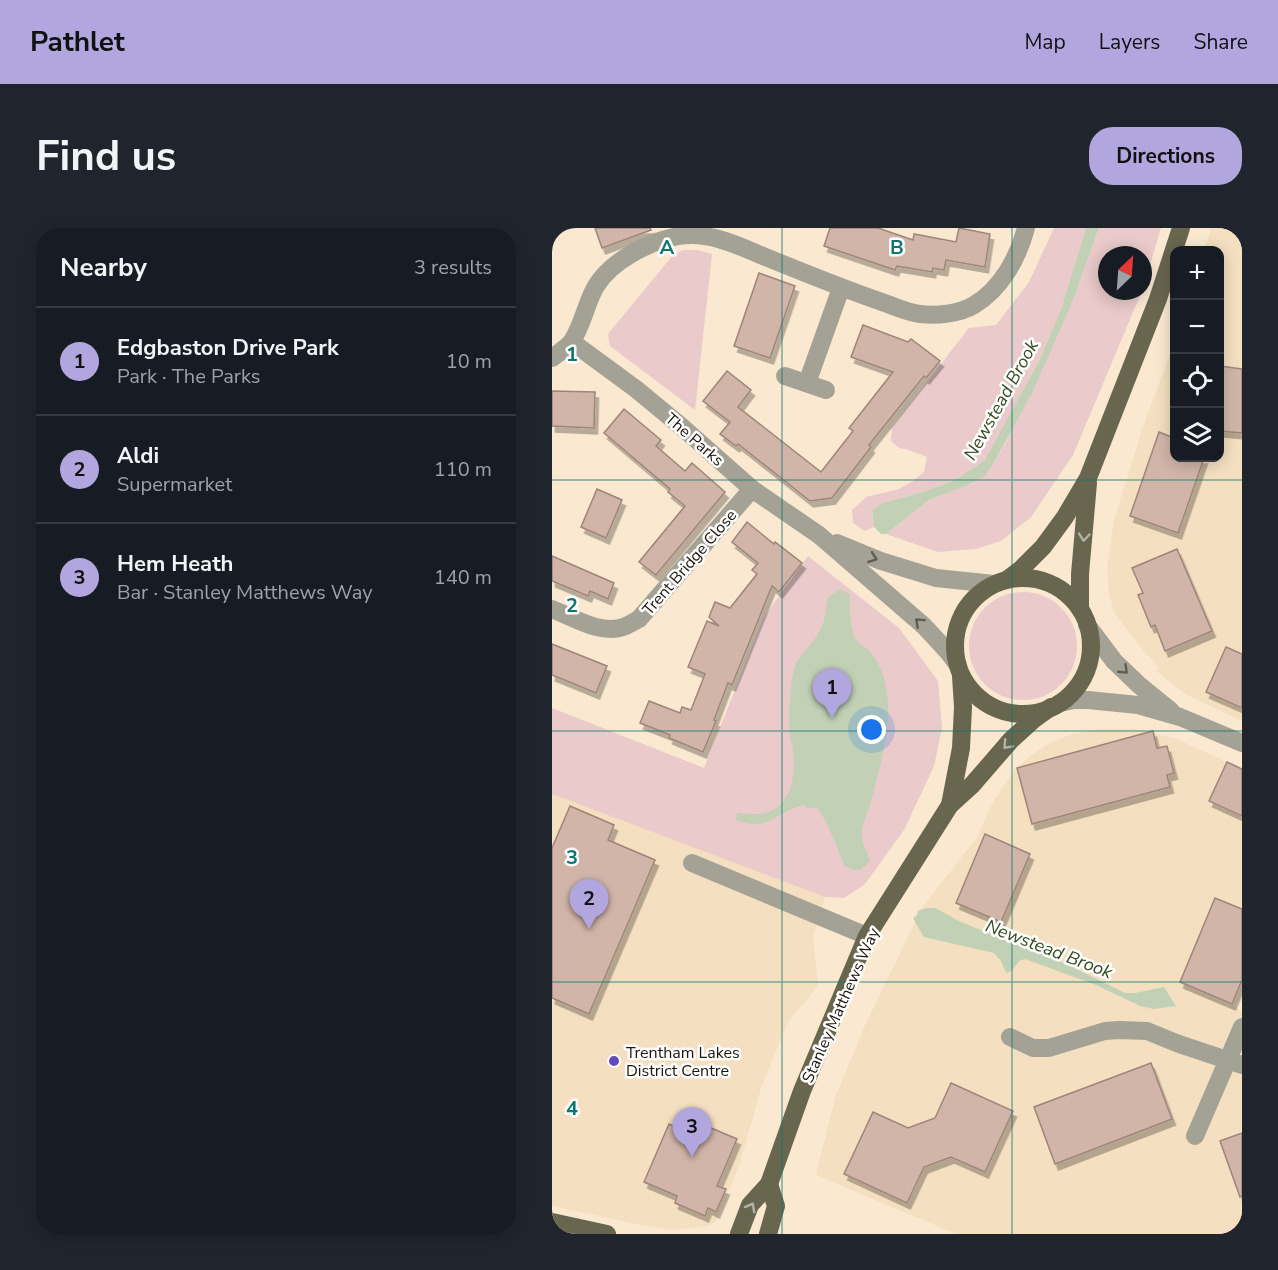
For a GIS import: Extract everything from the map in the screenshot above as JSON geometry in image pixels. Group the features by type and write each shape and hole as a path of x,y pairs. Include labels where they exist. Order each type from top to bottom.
{"main road":[{"path":"1088,478 1080,574 1084,617 1091,644 1085,673 1074,690 1055,705 1042,711 1013,713 994,707 971,690 959,669 955,644 959,623 963,613 976,596 1020,570 1043,547 1065,517 1088,478 1158,299 1181,228"},
{"path":"1001,582 1017,578 1035,579 1053,585 1068,595 1084,617"},
{"name":"Stanley Matthews Way","path":"950,805 962,748 963,707 959,669"},
{"name":"Stanley Matthews Way","path":"740,1234 750,1205 769,1184 802,1091 867,936 950,805 972,785 1011,740 1033,720 1055,705"},
{"name":"Stanley Matthews Way","path":"768,1234 776,1206 769,1184"},
{"path":"552,1222 607,1234"}],"street":[{"path":"552,358 572,342 596,286 614,266 634,252 659,241 681,235 703,236 729,242 841,288 919,314 950,314 973,306 991,291 1007,272 1019,250 1026,228"},
{"path":"807,383 841,288"},
{"name":"The Parks","path":"572,342 636,389 752,489 819,535 924,626 948,652 959,669"},
{"path":"785,376 826,390"},
{"name":"Trent Bridge Close","path":"552,609 596,627 610,629 625,627 639,619 752,489"},
{"name":"The Parks","path":"819,535 857,552 936,578 1001,582"},
{"path":"1084,617 1114,661 1139,685 1180,717"},
{"path":"1055,705 1074,700 1138,705 1180,717 1242,743"},
{"path":"692,862 867,936"},
{"path":"1195,1136 1235,1062 1242,1027"},
{"path":"1010,1037 1033,1048 1048,1048 1105,1031 1119,1029 1147,1031 1235,1062"}],"shaded area":[{"path":"1054,228 1086,228 1061,309 1040,359 984,461 953,481 883,503 872,511 874,527 865,531 853,523 852,510 866,497 899,489 924,472 927,457 899,448 891,441 892,427 969,328 996,325 1029,282"},
{"path":"1086,228 1099,228 1074,298 1033,391 985,476 929,500 886,534 881,534 874,527 872,510 883,503 953,481 984,461 1040,359 1061,309"},
{"path":"1099,228 1161,228 1152,258 1152,246 1098,246 1098,300 1138,300 1073,455 1031,517 1001,541 976,549 938,552 886,534 929,500 985,476 1006,442 1074,298"},
{"path":"1211,228 1242,228 1242,721 1187,695 1156,671 1159,667 1115,614 1109,594 1107,569 1114,520 1144,424 1170,354 1170,462 1224,462 1224,246 1205,246"},
{"path":"683,250 697,250 712,254 695,410 610,346 608,334 673,255"},
{"path":"808,556 899,628 938,681 942,728 934,766 904,830 865,884 844,898 825,897 552,794 552,708 704,768 764,617"},
{"path":"840,589 850,594 852,631 856,640 870,652 881,669 888,703 887,729 882,756 862,830 863,842 870,861 861,870 853,870 845,866 818,808 808,808 804,805 765,823 747,823 736,820 737,813 762,814 774,810 781,804 790,789 794,770 789,719 793,673 797,661 821,628 828,597"},
{"path":"1023,592 1044,596 1061,608 1073,625 1077,646 1073,667 1061,684 1044,696 1023,700 1002,696 985,684 973,667 969,646 973,625 985,608 1002,596"},
{"path":"1098,729 1134,729 1177,739 1242,769 1242,991 1235,1007 1242,1011 1242,1234 956,1234 816,1175 836,1095 866,1023 922,908 977,837 993,802 1015,769 1050,743 1070,735"},
{"name":"Trentham Lakes District Centre","path":"552,794 825,897 813,937 818,985 787,1024 761,1088 740,1163 716,1221 709,1226 672,1230 552,1206"},
{"path":"935,908 959,921 1036,953 1044,953 1125,993 1164,987 1176,1006 1154,1009 1140,1006 1096,985 1025,959 1019,961 1012,971 1006,973 1001,961 994,953 924,937 913,918 918,911"}],"building":[{"path":"595,228 650,228 651,230 602,248"},
{"path":"830,228 878,228 913,240 914,234 956,242 959,228 990,234 985,267 946,260 944,270 933,268 932,272 897,266 895,270 824,246"},
{"path":"759,273 795,286 770,358 734,346"},
{"path":"863,325 908,342 911,339 940,361 926,378 924,376 869,445 871,447 832,498 810,501 738,444 736,446 720,434 730,422 703,401 727,371 751,390 738,407 821,472 853,431 849,428 893,372 851,357"},
{"path":"1224,367 1242,369 1242,433 1224,431"},
{"path":"552,391 595,392 594,428 552,426"},
{"path":"624,409 661,440 656,446 685,471 692,463 725,492 656,575 639,562 685,506 668,492 670,489 604,433"},
{"path":"1159,432 1170,436 1170,462 1203,462 1178,533 1130,516"},
{"path":"597,489 622,500 606,538 581,527"},
{"path":"747,522 802,563 779,592 772,586 732,685 728,683 703,752 640,723 649,701 680,713 682,707 691,710 705,674 688,667 707,621 719,626 709,617 715,602 730,608 757,574 752,570 758,563 732,542"},
{"path":"1177,549 1212,631 1165,651 1155,625 1151,627 1138,595 1143,593 1132,568"},
{"path":"552,556 614,583 608,599 590,591 588,596 552,581"},
{"path":"552,644 607,666 596,693 552,675"},
{"path":"1226,647 1242,654 1242,708 1206,692"},
{"path":"1153,731 1157,748 1167,746 1174,773 1167,775 1170,787 1032,824 1017,768"},
{"path":"1227,762 1242,769 1242,816 1209,801"},
{"path":"570,806 614,825 608,840 655,860 589,1014 552,998 552,848"},
{"path":"985,834 1030,854 1001,922 956,903"},
{"path":"1215,898 1242,909 1242,980 1232,1004 1180,982"},
{"path":"1151,1063 1172,1119 1055,1164 1034,1107"},
{"path":"951,1083 1013,1111 985,1172 951,1157 924,1167 907,1203 844,1174 873,1112 908,1128 935,1118"},
{"path":"683,1116 737,1139 717,1186 726,1189 716,1212 708,1208 705,1216 675,1203 677,1196 644,1182 669,1124 678,1128"},
{"path":"1242,1133 1242,1196 1240,1197 1220,1141"}],"place":[{"name":"Edgbaston Drive Park","path":"832,718"},
{"name":"Aldi","path":"589,929"},
{"name":"Trentham Lakes District Centre","path":"614,1061"},
{"name":"Hem Heath","path":"692,1157"}],"water label":[{"name":"Newstead Brook","path":"1001,400"},
{"name":"Newstead Brook","path":"1049,949"}]}
